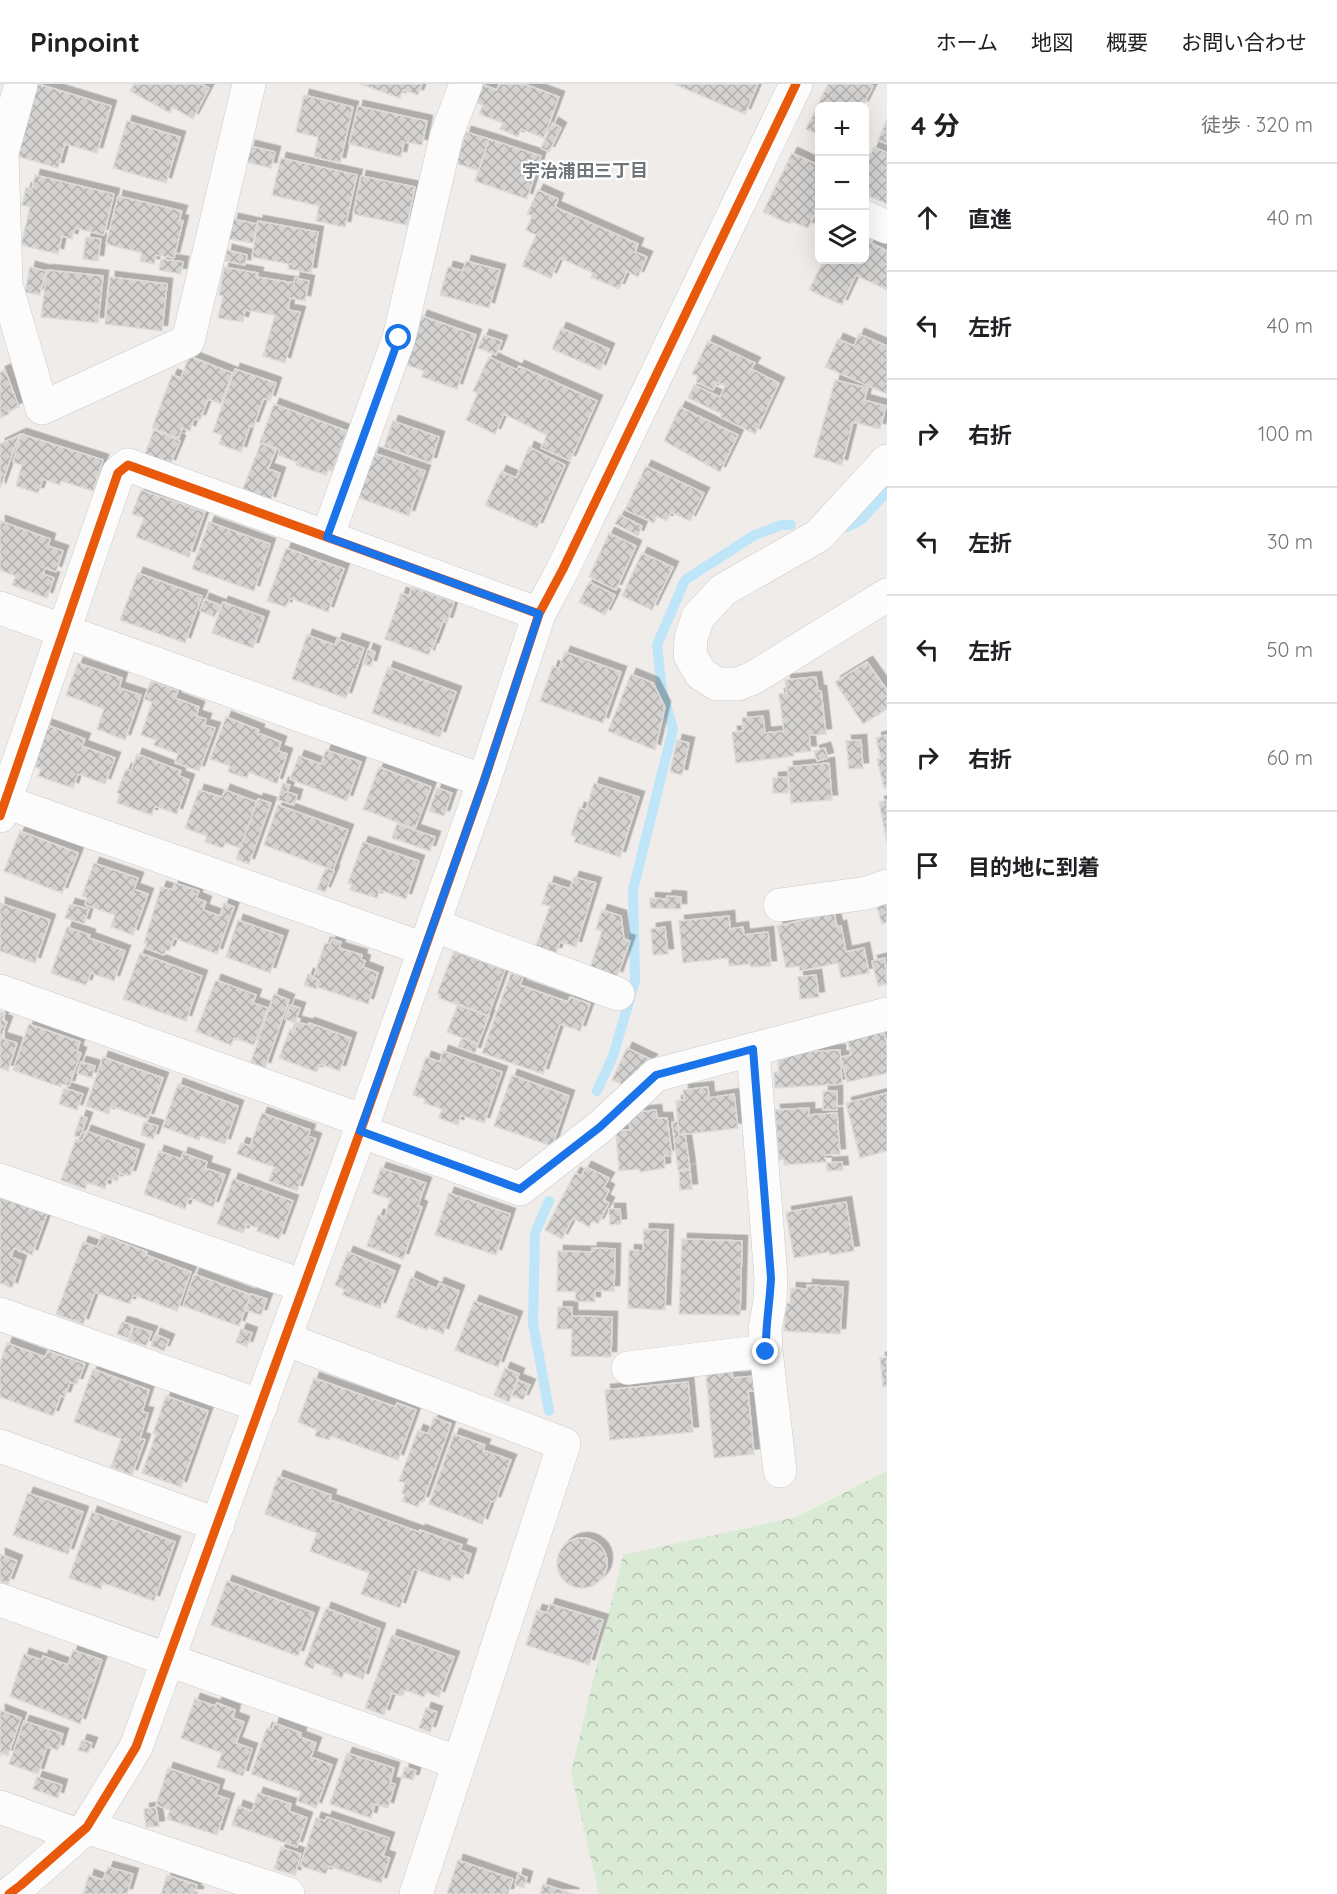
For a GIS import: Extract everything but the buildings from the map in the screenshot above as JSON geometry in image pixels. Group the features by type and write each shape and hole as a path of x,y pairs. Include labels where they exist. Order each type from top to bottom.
{"street":[{"path":"21,84 2,153 6,285 42,408 188,341 249,84"},
{"path":"327,537 399,338 447,134 466,84"},
{"path":"9,1894 82,1831 136,1748 362,1126 484,781 539,614 563,569 796,84"},
{"path":"869,219 887,227"},
{"path":"887,461 818,536 723,590 698,617 691,638 690,655 701,674 717,684 738,684 753,678 887,595"},
{"path":"539,614 128,465 118,473 2,806 618,994"},
{"path":"0,608 484,781"},
{"path":"780,905 867,893 887,886"},
{"path":"0,991 362,1126 520,1189 600,1127 656,1075 887,1014"},
{"path":"753,1049 771,1278 765,1329 766,1352 780,1471"},
{"path":"0,1180 304,1286"},
{"path":"0,1314 261,1406"},
{"path":"285,1339 564,1444 416,1894"},
{"path":"628,1368 766,1352"},
{"path":"0,1446 218,1525"},
{"path":"0,1599 459,1763"},
{"path":"0,1808 288,1894"}],"green space":[{"path":"887,1471 887,1894 599,1894 571,1773 623,1555 797,1517"}],"waterway":[{"path":"847,527 861,520 887,492"},
{"path":"597,1091 613,1056 635,981 633,890 673,729 662,691 657,645 685,580 753,536 781,525 791,525"},
{"path":"549,1201 535,1233 533,1323 549,1411"}],"cycle path":[{"path":"9,1894 87,1827 136,1747 364,1121 484,781 539,614 563,569 796,84"},
{"path":"0,816 118,473 128,465 539,614"}],"district":[{"name":"宇治浦田三丁目","path":"585,171"}],"route":[{"path":"399,338 327,537 539,614 484,781 360,1131 520,1189 600,1127 656,1075 753,1049 771,1278 765,1329 766,1352"}]}
